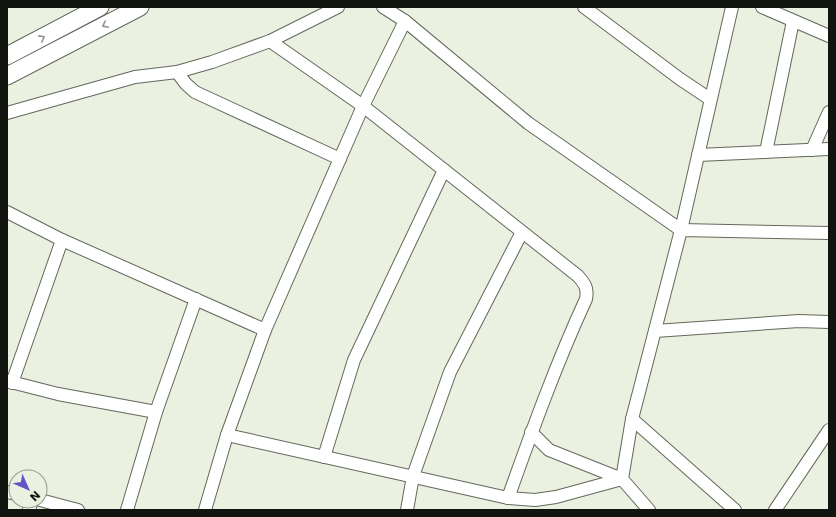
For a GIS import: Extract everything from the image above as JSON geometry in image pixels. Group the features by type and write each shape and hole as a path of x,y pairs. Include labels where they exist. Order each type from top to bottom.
{"main road":[{"path":"7,56 100,7"},
{"path":"7,76 140,7"}],"street":[{"path":"7,113 135,77 177,72 270,41 338,7"},
{"path":"383,7 405,21 528,123 681,230 829,233"},
{"path":"584,7 680,79 710,99"},
{"path":"622,479 632,419 681,230 732,7"},
{"path":"762,7 829,36"},
{"path":"206,510 227,435 265,330 363,106 405,21"},
{"path":"766,152 793,21"},
{"path":"270,41 363,106 578,276 587,291 586,299 560,356 508,498"},
{"path":"177,72 186,84 195,92 340,159"},
{"path":"812,150 829,112"},
{"path":"698,155 829,149"},
{"path":"324,456 354,360 444,170"},
{"path":"7,212 62,240 265,330"},
{"path":"407,510 413,476 450,372 522,232"},
{"path":"62,240 10,382 58,394 156,412"},
{"path":"127,510 156,412 196,299"},
{"path":"655,331 799,321 829,322"},
{"path":"632,419 735,510"},
{"path":"775,510 829,430"},
{"path":"531,432 549,450 622,479 649,510"},
{"path":"227,435 508,498 535,500 556,497 622,479"},
{"path":"48,502 78,510"}]}
